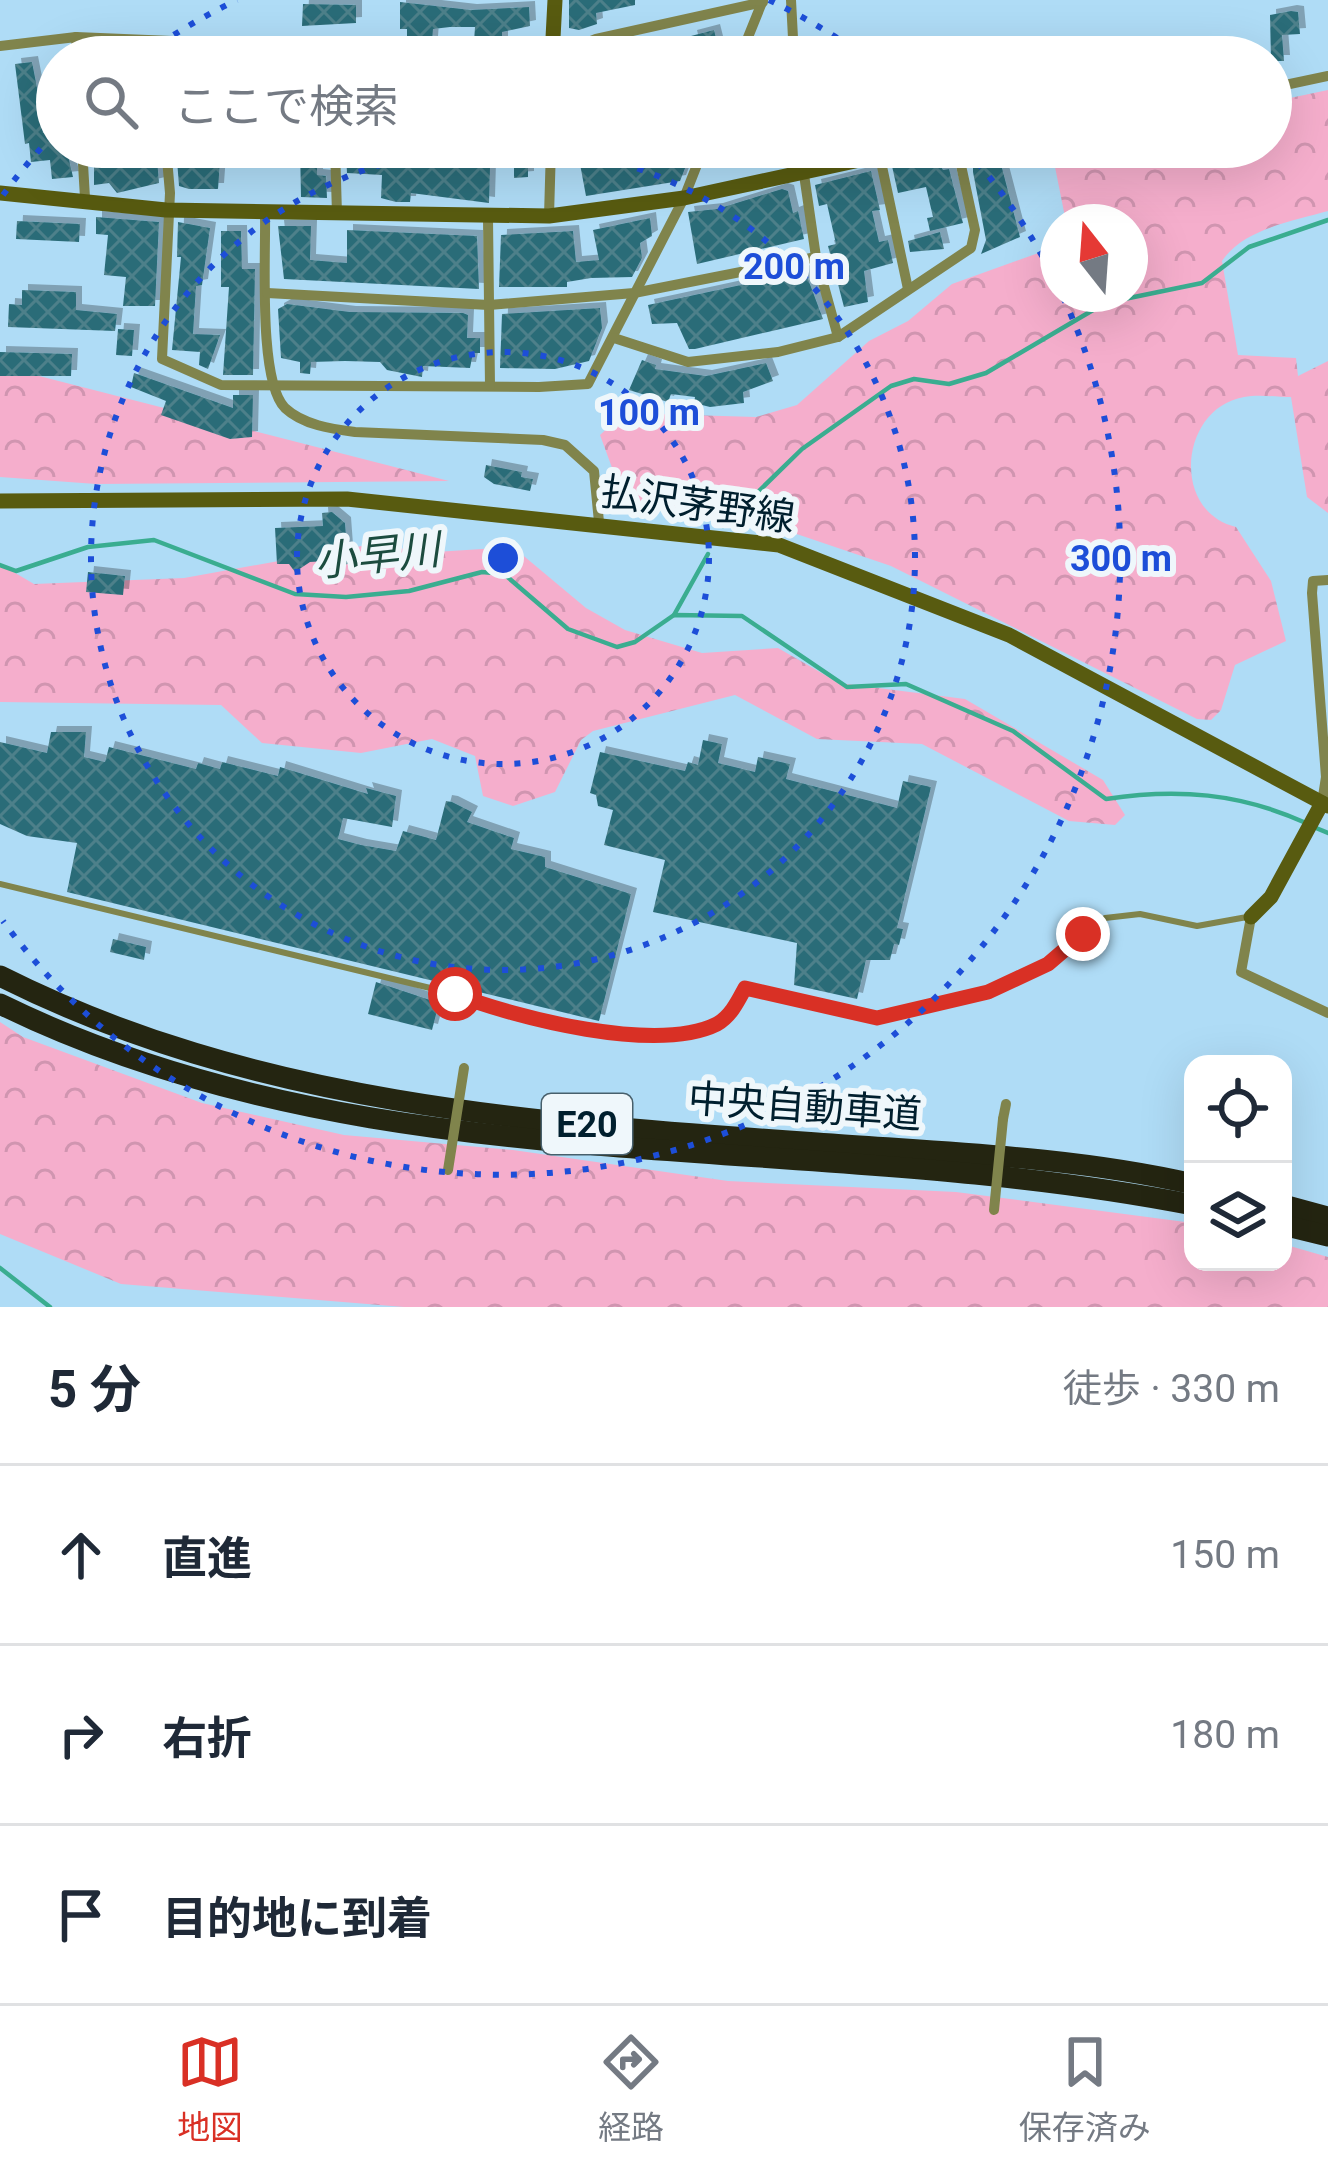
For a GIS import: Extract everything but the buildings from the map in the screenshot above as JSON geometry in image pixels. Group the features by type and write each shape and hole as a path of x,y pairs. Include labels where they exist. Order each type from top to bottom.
{"highway":[{"name":"中央自動車道","path":"0,976 182,1052 277,1080 376,1100 720,1136 1045,1161 1184,1183"},
{"name":"中央自動車道","path":"0,1004 175,1075 346,1116 532,1142 1028,1179 1184,1203"},
{"path":"1292,1207 1328,1217"},
{"path":"1292,1227 1328,1236"}],"main road":[{"path":"552,36 555,0"},
{"path":"0,193 85,198 166,210 488,219 684,198 823,168"},
{"name":"払沢茅野線","path":"0,501 347,499 599,521 779,545 1009,635 1325,804"},
{"path":"1252,916 1271,897 1325,804"}],"street":[{"path":"790,0 793,36"},
{"path":"609,36 763,1"},
{"path":"749,36 763,1"},
{"path":"0,46 36,42"},
{"path":"1292,84 1328,76"},
{"path":"83,168 85,198"},
{"path":"166,168 161,359 211,383 490,386 588,384 696,168"},
{"path":"336,168 338,214"},
{"path":"549,216 550,168"},
{"path":"802,168 816,257 838,337"},
{"path":"882,168 908,289"},
{"path":"614,338 688,362 778,352 838,337 971,248 975,230 962,168"},
{"path":"265,214 272,383 286,408 326,428 565,445 594,471 599,521"},
{"path":"488,219 490,386"},
{"path":"267,293 489,305 634,293 816,257"},
{"path":"1325,804 1327,777 1312,593 1313,581 1328,580"},
{"path":"1252,916 1240,972 1328,1013"},
{"path":"447,1174 464,1065"},
{"path":"994,1215 1006,1104"}],"lane":[{"path":"0,884 455,994 566,1028 682,1034 719,1023 745,988 877,1018 988,992 1048,964 1105,917 1140,914 1197,926 1252,916"}],"green space":[{"path":"1328,90 1328,211 1256,234 1222,261 1238,355 1296,358 1298,376 1328,361 1328,513 1307,497 1291,397 1244,397 1223,405 1206,420 1191,460 1193,482 1200,501 1215,517 1236,527 1271,581 1286,641 1235,665 1221,710 1211,720 1197,719 891,566 761,522 617,505 618,484 600,435 612,424 656,414 756,417 797,405 869,341 908,321 952,284 1040,252 1040,312 1148,312 1148,204 1062,204 1055,168 1292,168 1292,98"},
{"path":"0,366 449,481 96,484 0,477"},
{"path":"367,545 435,552 513,547 586,608 625,630 702,653 778,648 839,683 965,699 1103,780 1125,815 1115,825 1069,821 922,744 817,739 735,695 593,731 581,740 555,792 513,806 483,796 475,756 432,739 361,753 262,743 221,705 0,702 0,564 34,584 184,578"},
{"path":"0,1022 23,1037 202,1103 344,1135 513,1150 728,1181 956,1192 1184,1222 1184,1271 1292,1271 1292,1247 1328,1257 1328,1307 404,1307 121,1284 0,1234"}],"waterway":[{"path":"723,526 802,449 891,386 914,379 949,384 986,373 1105,303 1202,283 1249,247 1328,220"},
{"name":"小早川","path":"0,565 16,571 88,547 154,540 295,594 346,597 409,591 482,572 504,574 568,629 617,647 635,642 674,615 742,616 847,687 906,684 1013,731 1106,799 1208,796 1257,805 1306,823"},
{"path":"674,615 708,554"},
{"name":"小早川","path":"1316,828 1328,833"},
{"path":"0,1268 50,1307"}],"route":[{"path":"455,994 566,1028 682,1034 719,1023 745,988 877,1018 988,992 1048,964 1083,934"}]}
